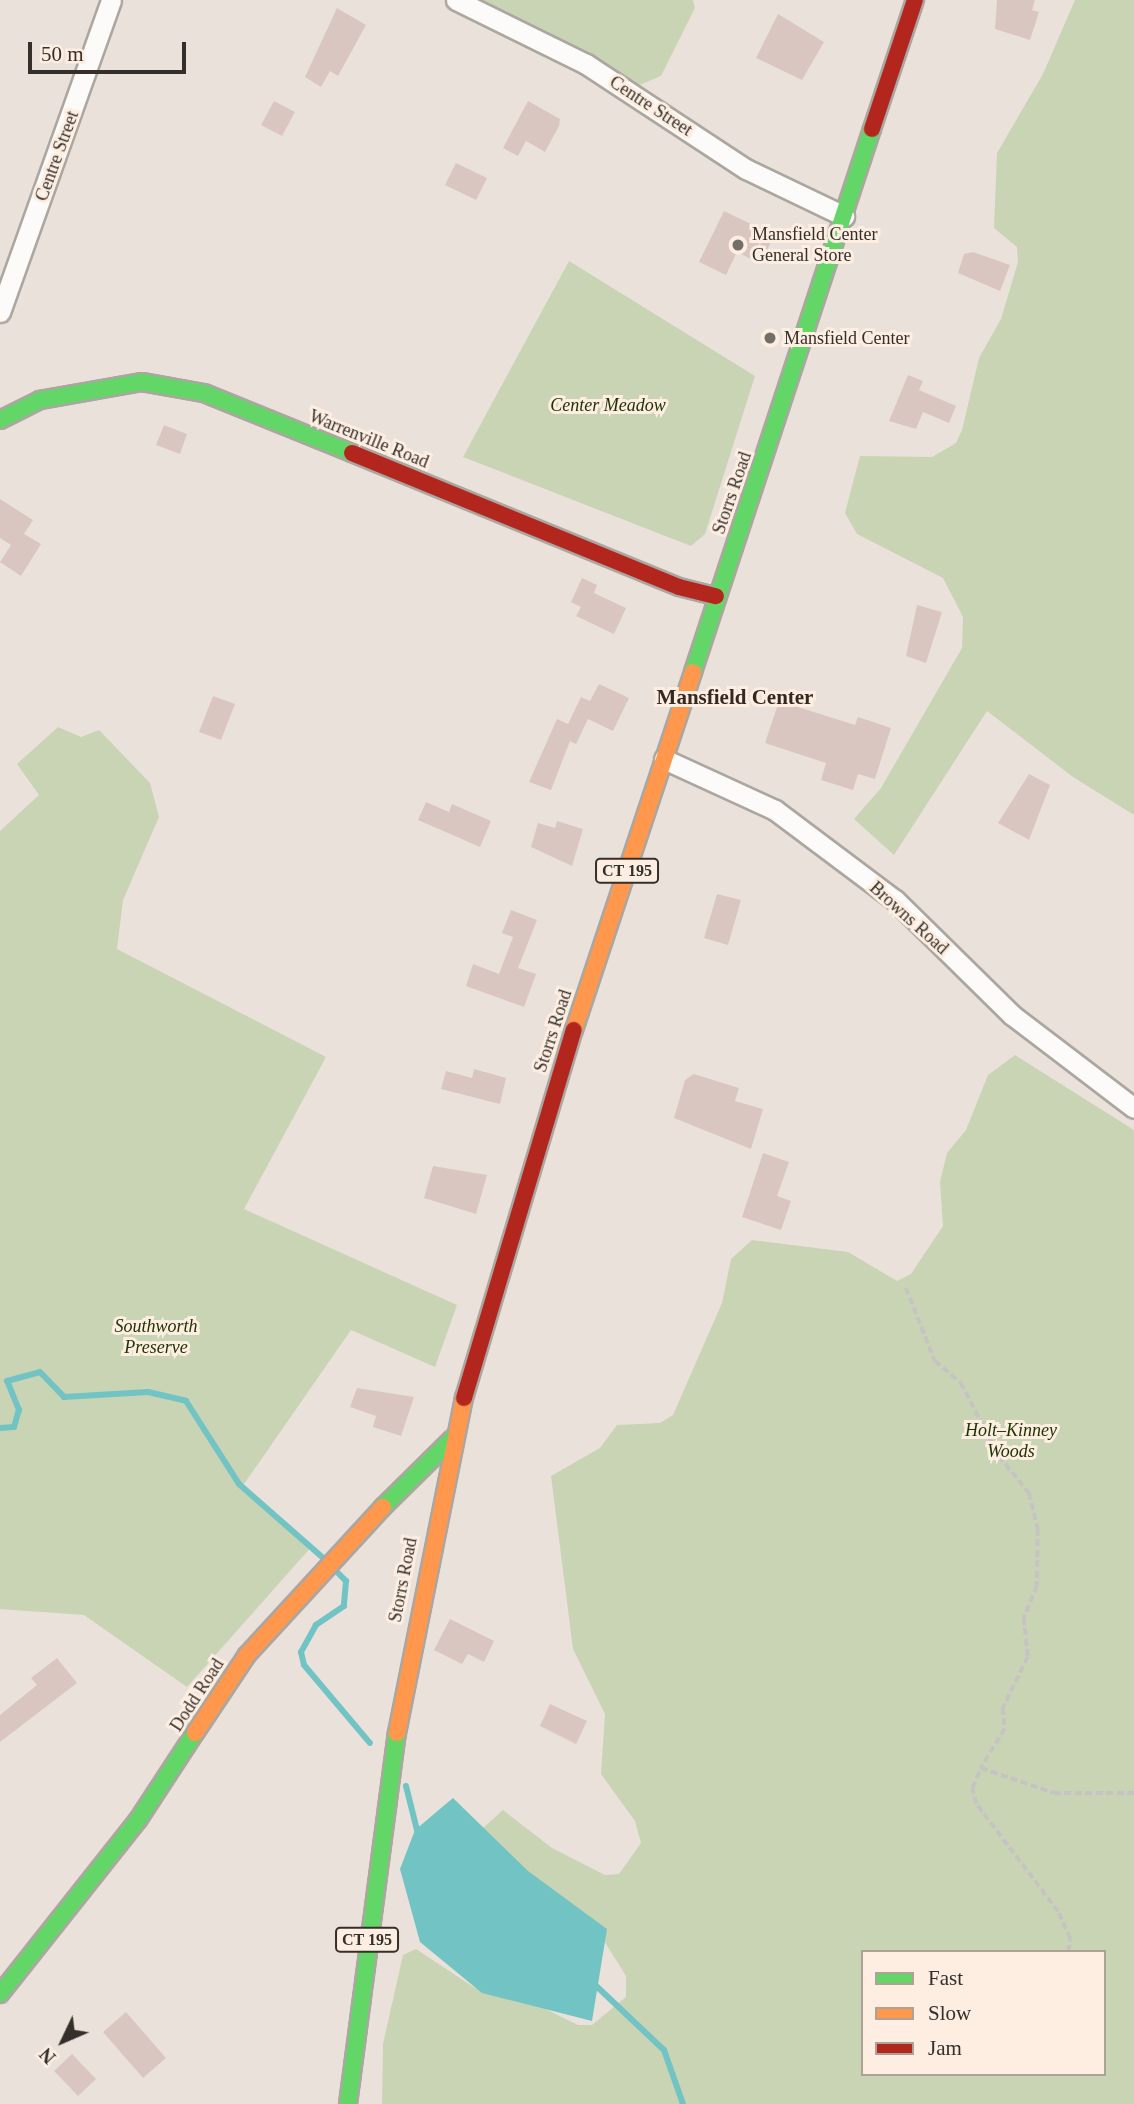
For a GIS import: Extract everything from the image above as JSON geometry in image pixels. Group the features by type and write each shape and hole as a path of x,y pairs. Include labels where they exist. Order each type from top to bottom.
{"main road":[{"name":"Storrs Road","path":"348,2104 388,1777 452,1440 548,1109 915,0"},
{"name":"Warrenville Road","path":"0,420 40,400 108,385 142,382 204,393 680,587 716,596"},
{"name":"Dodd Road","path":"0,1994 138,1820 247,1655 339,1549 452,1440"}],"street":[{"name":"Centre Street","path":"0,312 111,0"},
{"name":"Centre Street","path":"456,0 586,64 747,169 844,216"},
{"name":"Browns Road","path":"664,760 775,810 895,901 1012,1015 1134,1108"}],"path":[{"path":"906,1288 935,1361 961,1383 999,1456 1030,1493 1038,1529 1037,1586 1024,1618 1028,1657 1003,1708 1005,1729 972,1788 976,1804 1058,1912 1070,1939 1068,1950"},
{"path":"982,1768 1054,1793 1134,1793"}],"green space":[{"path":"479,0 693,0 695,8 661,76 637,86 580,49"},
{"path":"1075,0 1134,0 1134,815 1073,777 987,711 894,855 854,819 881,788 962,648 963,617 943,578 857,534 845,513 860,456 932,457 956,443 962,430 979,358 1001,319 1018,262 1017,247 994,228 997,153 1043,74"},
{"name":"Center Meadow","path":"569,261 755,376 705,534 691,546 463,457"},
{"name":"Southworth Preserve","path":"58,727 81,737 99,730 150,783 159,817 123,900 117,949 326,1057 244,1209 457,1305 435,1367 351,1330 242,1487 312,1546 187,1687 84,1615 0,1609 0,831 39,795 17,764"},
{"name":"Holt–Kinney Woods","path":"1015,1055 1134,1130 1134,2104 382,2104 383,2044 403,1955 416,1949 475,1988 529,2001 578,2025 592,2025 626,1997 626,1976 591,1920 525,1871 483,1828 503,1810 552,1848 605,1875 619,1874 641,1843 635,1821 601,1774 605,1714 573,1649 551,1476 600,1448 617,1425 660,1423 673,1415 722,1303 731,1259 752,1240 848,1252 897,1281 911,1274 943,1226 940,1182 947,1153 966,1130 988,1075"}],"water":[{"path":"453,1798 528,1871 607,1929 592,2021 482,1993 420,1942 400,1869 415,1830"}],"building":[{"path":"997,0 1035,0 1032,10 1039,12 1030,40 995,29"},
{"path":"337,8 366,25 338,76 330,71 321,87 305,77"},
{"path":"778,14 824,42 802,80 756,58"},
{"path":"274,101 295,112 282,136 261,125"},
{"path":"528,101 560,119 559,126 545,152 526,141 518,156 503,148"},
{"path":"456,163 487,178 476,200 445,185"},
{"name":"Mansfield Center General Store","path":"724,211 774,235 761,264 737,252 726,275 699,262"},
{"path":"973,252 1010,265 1000,291 958,273 964,254"},
{"path":"908,375 923,381 919,390 956,406 949,423 923,412 916,429 889,421"},
{"path":"164,425 187,434 180,454 156,445"},
{"path":"0,499 33,520 24,534 41,544 21,576 0,562 11,545 0,538"},
{"path":"582,578 597,585 594,593 626,608 614,634 576,616 581,607 571,602"},
{"path":"917,605 942,612 926,663 906,656"},
{"path":"599,684 629,698 613,731 588,719 576,744 570,741 551,790 529,782 557,719 568,724 581,697 590,701"},
{"path":"213,696 235,704 221,740 199,732"},
{"path":"779,701 855,725 858,717 891,728 875,779 858,774 853,790 821,780 826,763 765,743"},
{"path":"1029,774 1050,785 1029,840 998,823"},
{"path":"426,802 449,812 452,804 491,821 480,847 418,820"},
{"path":"557,821 583,829 572,866 531,847 538,823 555,828"},
{"path":"717,894 741,900 728,945 704,938"},
{"path":"511,910 537,920 518,968 536,974 524,1007 466,986 473,964 499,974 513,937 502,933"},
{"path":"474,1069 506,1078 500,1104 441,1089 446,1071 472,1078"},
{"path":"694,1074 739,1088 735,1101 763,1109 751,1149 674,1118 685,1080"},
{"path":"763,1153 789,1162 777,1196 791,1201 781,1230 742,1217"},
{"path":"433,1166 487,1175 476,1214 424,1198"},
{"path":"357,1388 414,1397 401,1436 373,1427 376,1416 350,1407"},
{"path":"450,1619 494,1641 484,1662 468,1654 462,1664 434,1650"},
{"path":"57,1658 77,1683 0,1742 0,1715 37,1685 31,1678"},
{"path":"550,1704 587,1721 576,1744 540,1726"},
{"path":"126,2012 166,2058 143,2078 103,2032"},
{"path":"72,2054 96,2079 78,2096 54,2071"}],"waterway":[{"path":"0,1428 14,1427 19,1410 7,1381 40,1372 64,1397 148,1392 186,1401 239,1484 322,1557"},
{"path":"332,1567 346,1581 344,1606 316,1625 301,1652 304,1665 370,1743"},
{"path":"406,1786 418,1834"},
{"path":"591,1981 664,2050 683,2104"}],"traffic: fast":[{"path":"693,672 872,129"},
{"path":"0,420 40,400 142,382 204,393 352,453"},
{"path":"383,1507 452,1439"},
{"path":"0,1994 138,1820 195,1733"},
{"path":"348,2104 397,1733"}],"traffic: slow":[{"path":"574,1030 693,672"},
{"path":"397,1733 464,1398"},
{"path":"195,1733 247,1655 383,1507"}],"traffic: jam":[{"path":"872,129 915,0"},
{"path":"352,453 679,587 716,596"},
{"path":"464,1398 574,1030"}],"place":[{"name":"Mansfield Center General Store","path":"738,245"},
{"name":"Mansfield Center","path":"770,338"}],"district":[{"name":"Mansfield Center","path":"735,697"}]}
